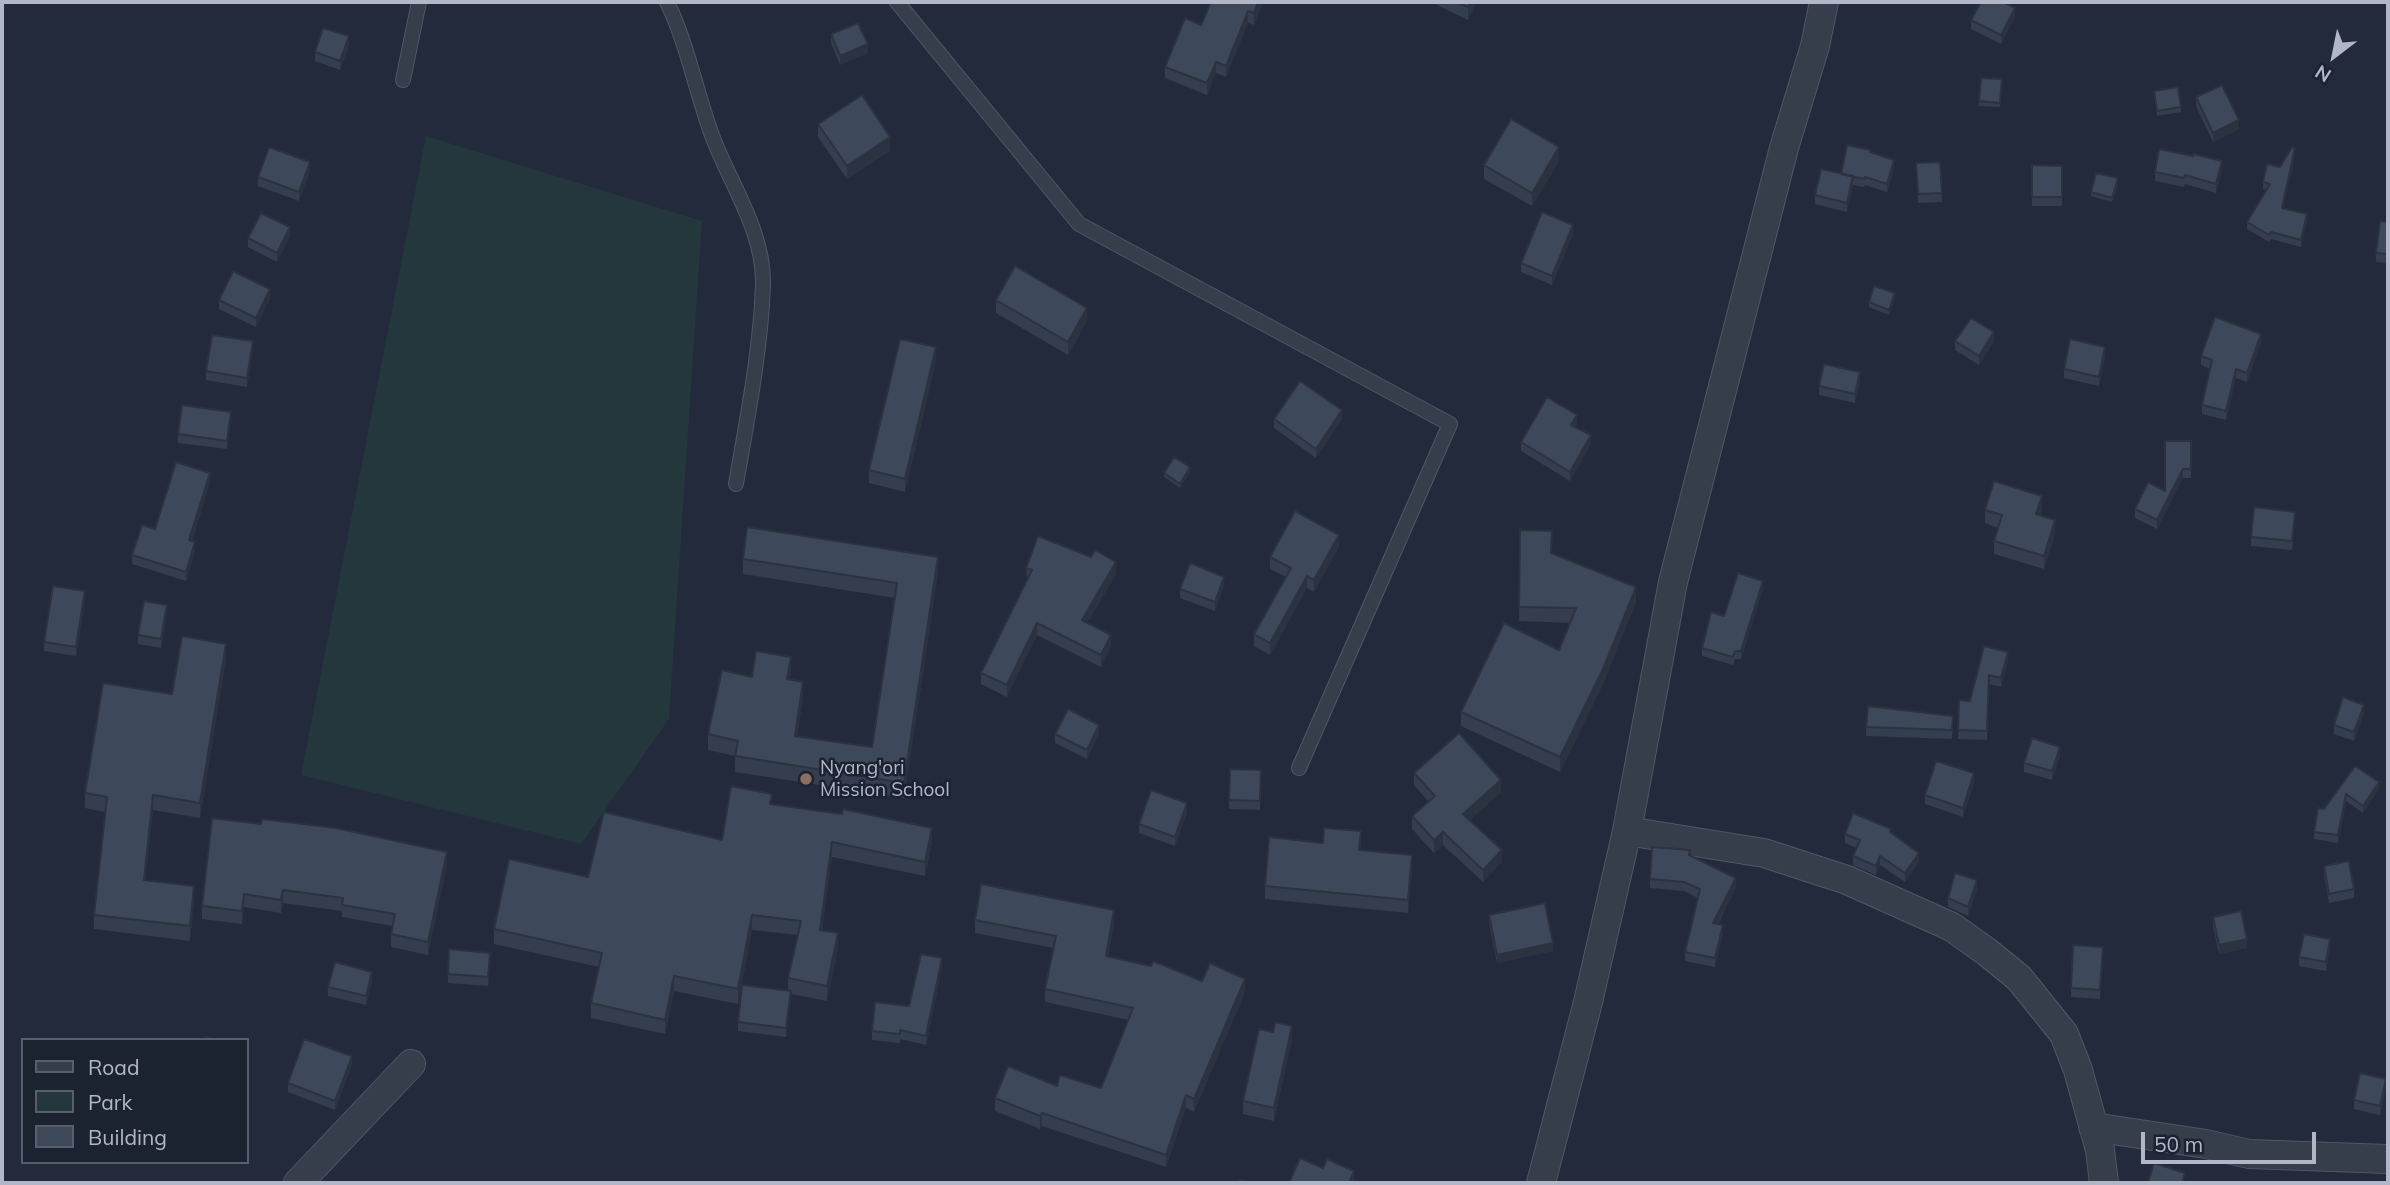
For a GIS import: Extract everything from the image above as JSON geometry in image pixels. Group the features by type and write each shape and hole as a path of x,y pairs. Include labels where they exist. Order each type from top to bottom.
{"street":[{"path":"1541,1183 1588,1002 1627,831 1673,582 1784,148 1815,46 1824,2"},
{"path":"1627,831 1764,853 1847,880 1952,927 1987,952 2019,978 2064,1034 2078,1070 2100,1150 2104,1183"},
{"path":"298,1183 411,1064"},
{"path":"2093,1127 2206,1144 2249,1154 2388,1159"}],"lane":[{"path":"403,80 419,2"},
{"path":"667,2 676,21 713,138 759,246 762,295 753,385 736,485"},
{"path":"897,2 1079,224 1450,424 1299,768"}],"green space":[{"path":"426,136 702,221 669,719 581,844 301,775"}],"building":[{"path":"1211,2 1258,2 1254,13 1248,11 1226,66 1216,62 1207,83 1165,67 1185,18 1201,25"},
{"path":"1456,2 1470,2 1468,7"},
{"path":"1981,2 2003,2 2015,8 2001,35 1971,20"},
{"path":"858,23 868,44 840,56 831,34"},
{"path":"323,28 349,36 340,61 315,52"},
{"path":"1981,78 2002,79 2000,103 1979,101"},
{"path":"2222,85 2239,120 2213,133 2196,97"},
{"path":"2178,87 2181,107 2157,111 2154,91"},
{"path":"862,95 890,137 847,166 818,124"},
{"path":"1511,119 1559,147 1532,193 1484,165"},
{"path":"1847,145 1871,150 1870,152 1894,160 1887,184 1865,177 1864,179 1841,174"},
{"path":"269,147 310,162 299,192 258,177"},
{"path":"2292,147 2295,148 2282,208 2307,214 2301,240 2271,232 2269,235 2247,222 2270,184 2263,182 2267,164 2280,167"},
{"path":"2159,149 2222,161 2216,184 2185,175 2184,178 2155,172"},
{"path":"1940,162 1942,193 1918,194 1916,163"},
{"path":"2032,165 2062,166 2062,197 2032,197"},
{"path":"1821,169 1853,176 1847,203 1815,195"},
{"path":"2096,173 2118,178 2112,198 2091,192"},
{"path":"1542,212 1573,225 1552,276 1521,263"},
{"path":"261,213 290,227 277,253 248,238"},
{"path":"2380,221 2388,222 2388,254 2376,253"},
{"path":"1015,266 1087,308 1068,342 996,300"},
{"path":"233,271 270,289 256,318 219,300"},
{"path":"1874,286 1895,293 1889,310 1869,302"},
{"path":"2215,317 2261,334 2247,373 2236,369 2226,411 2202,405 2212,360 2201,356"},
{"path":"1971,318 1994,332 1979,356 1955,341"},
{"path":"212,335 253,341 247,378 206,371"},
{"path":"900,339 936,347 905,479 869,470"},
{"path":"2070,339 2105,347 2099,377 2064,369"},
{"path":"1824,364 1860,372 1855,394 1819,386"},
{"path":"1300,381 1342,410 1316,449 1274,419"},
{"path":"1547,397 1577,415 1571,425 1591,435 1570,472 1521,442"},
{"path":"182,405 231,412 227,441 178,434"},
{"path":"2165,441 2191,441 2191,469 2183,469 2157,520 2135,509 2148,482 2165,491"},
{"path":"1174,457 1190,467 1180,484 1164,473"},
{"path":"176,462 210,473 189,540 195,542 186,572 132,555 142,525 155,529"},
{"path":"1994,481 2042,496 2036,514 2055,520 2044,556 1994,541 2002,515 1985,510"},
{"path":"2254,507 2295,512 2292,541 2251,537"},
{"path":"1295,511 1339,535 1314,580 1307,576 1270,643 1254,634 1291,568 1270,557"},
{"path":"747,527 938,557 904,783 735,756 738,741 708,734 722,670 752,677 756,651 791,657 787,679 803,682 795,736 872,747 897,583 743,559"},
{"path":"1520,530 1552,531 1551,553 1636,587 1603,669 1560,757 1461,712 1504,623 1559,650 1576,608 1519,607"},
{"path":"1038,536 1091,557 1095,550 1116,562 1082,620 1111,635 1101,655 1037,623 1007,685 981,673 1032,570 1026,568"},
{"path":"1190,563 1224,577 1215,602 1180,589"},
{"path":"1738,573 1763,581 1741,651 1735,651 1733,657 1702,648 1711,612 1724,616"},
{"path":"53,586 85,591 76,647 44,642"},
{"path":"144,601 167,605 161,639 138,635"},
{"path":"182,636 226,644 200,803 153,795 144,880 194,886 190,926 94,915 107,797 85,793 103,683 172,694"},
{"path":"1984,646 2008,652 2001,678 1989,675 1987,731 1958,730 1959,700 1970,701"},
{"path":"2343,697 2364,705 2354,732 2334,725"},
{"path":"1868,706 1953,716 1952,730 1866,727"},
{"path":"1068,709 1099,725 1087,750 1055,734"},
{"path":"1459,733 1501,780 1463,814 1502,850 1483,870 1443,832 1434,840 1412,816 1435,796 1414,773"},
{"path":"2032,738 2060,747 2052,771 2024,763"},
{"path":"1936,761 1974,773 1963,808 1925,795"},
{"path":"2355,766 2379,782 2363,806 2346,794 2338,835 2314,832 2318,808 2324,809"},
{"path":"1230,769 1261,770 1260,801 1229,800"},
{"path":"731,786 772,794 770,804 842,814 843,809 932,828 925,862 832,842 820,930 838,933 827,986 788,978 801,921 752,915 738,989 674,976 665,1020 591,1003 602,953 494,929 509,859 588,877 604,812 722,840"},
{"path":"1151,790 1187,803 1175,837 1139,824"},
{"path":"1853,813 1891,829 1890,832 1919,853 1905,873 1880,856 1876,866 1853,856 1860,840 1845,834"},
{"path":"212,818 261,824 262,819 336,828 447,852 428,942 391,934 395,914 342,905 343,898 283,890 281,900 244,894 242,911 202,906"},
{"path":"1324,828 1361,831 1359,850 1412,855 1408,900 1265,886 1269,837 1323,843"},
{"path":"1652,847 1690,850 1689,855 1736,878 1713,923 1723,925 1715,958 1685,952 1700,889 1684,882 1650,879"},
{"path":"2349,861 2354,889 2329,894 2324,866"},
{"path":"1955,873 1977,880 1968,907 1948,898"},
{"path":"981,884 1114,910 1106,956 1151,966 1153,961 1202,981 1210,963 1245,979 1194,1099 1186,1095 1166,1155 1042,1113 1040,1116 995,1098 1008,1066 1057,1086 1060,1075 1101,1088 1133,1008 1045,989 1056,936 975,920"},
{"path":"1545,903 1553,943 1497,955 1489,915"},
{"path":"2241,911 2247,939 2219,945 2213,917"},
{"path":"2304,934 2330,939 2326,962 2299,957"},
{"path":"2073,945 2103,947 2100,990 2071,988"},
{"path":"449,949 490,953 488,977 448,974"},
{"path":"921,954 942,958 926,1036 900,1030 900,1034 872,1031 875,1002 909,1006"},
{"path":"335,962 372,972 366,996 328,987"},
{"path":"742,985 791,991 786,1028 738,1022"},
{"path":"1275,1022 1292,1026 1274,1108 1243,1101 1259,1029 1273,1032"},
{"path":"304,1039 352,1056 335,1101 288,1083"},
{"path":"2360,1073 2386,1079 2380,1106 2354,1100"},
{"path":"1300,1158 1323,1168 1327,1159 1354,1171 1349,1183 1289,1183"},
{"path":"2154,1163 2185,1173 2182,1183 2148,1183"}],"place":[{"name":"Nyang'ori Mission School","path":"806,779"}]}
